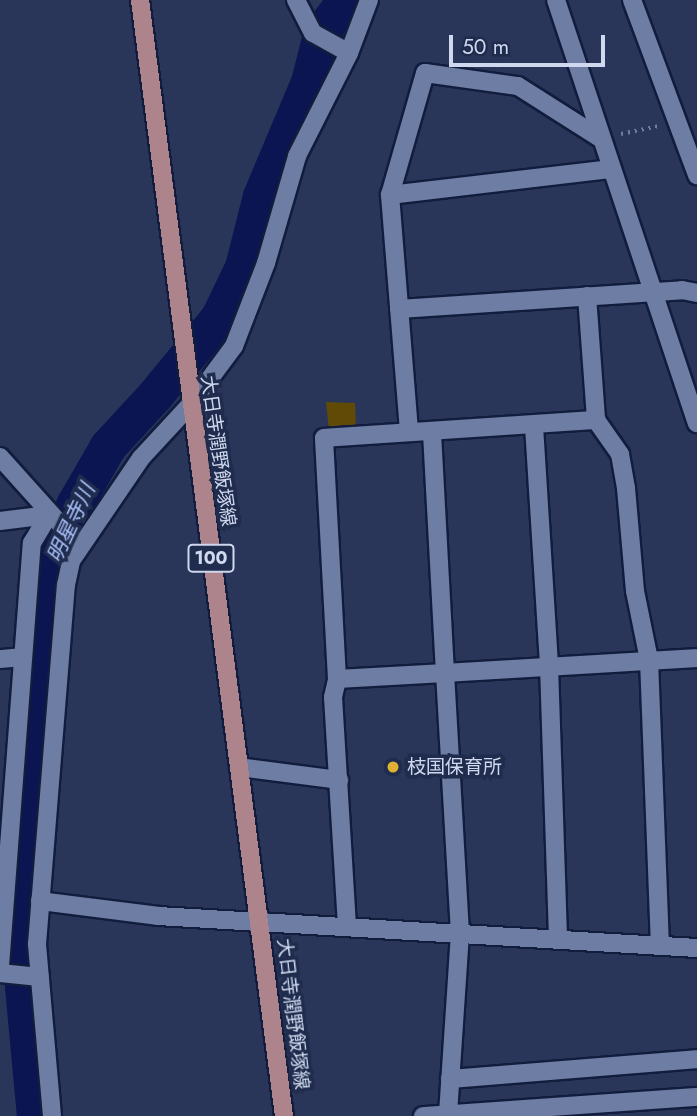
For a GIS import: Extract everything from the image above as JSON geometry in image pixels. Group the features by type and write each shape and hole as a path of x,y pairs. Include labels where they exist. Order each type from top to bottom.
{"main road":[{"name":"大日寺潤野飯塚線","path":"140,0 284,1116"}],"street":[{"path":"296,0 313,33 349,53"},
{"path":"52,1116 34,976 66,585 71,561 79,544 141,458 191,404 234,346 266,263 297,156 349,53 369,0"},
{"path":"556,0 600,138 656,293 697,423"},
{"path":"632,0 697,175"},
{"path":"409,432 390,195 425,74 517,86 600,138"},
{"path":"390,195 611,169"},
{"path":"399,309 587,296 697,293"},
{"path":"587,296 596,420 620,454 626,488 635,591 649,660 660,945"},
{"path":"347,926 332,697 337,679 324,438 596,420"},
{"path":"534,426 549,666 558,938"},
{"path":"432,431 460,933 448,1114"},
{"path":"0,457 79,544"},
{"path":"0,521 49,514"},
{"path":"34,976 3,971 32,542 49,514"},
{"path":"0,659 23,657"},
{"path":"337,679 697,658"},
{"path":"239,767 339,780"},
{"path":"40,901 158,916 697,948"},
{"path":"450,1079 697,1059"},
{"path":"423,1116 697,1097"}],"path":[{"path":"600,138 676,122"}],"shaded area":[{"path":"326,402 355,403 356,428 329,430"}],"waterway":[{"name":"明星寺川","path":"35,1116 23,986 24,865 51,558 75,503 108,446 155,395 219,317 243,267 261,196 309,82 322,31 345,0"}],"place":[{"name":"枝国保育所","path":"393,767"}]}
